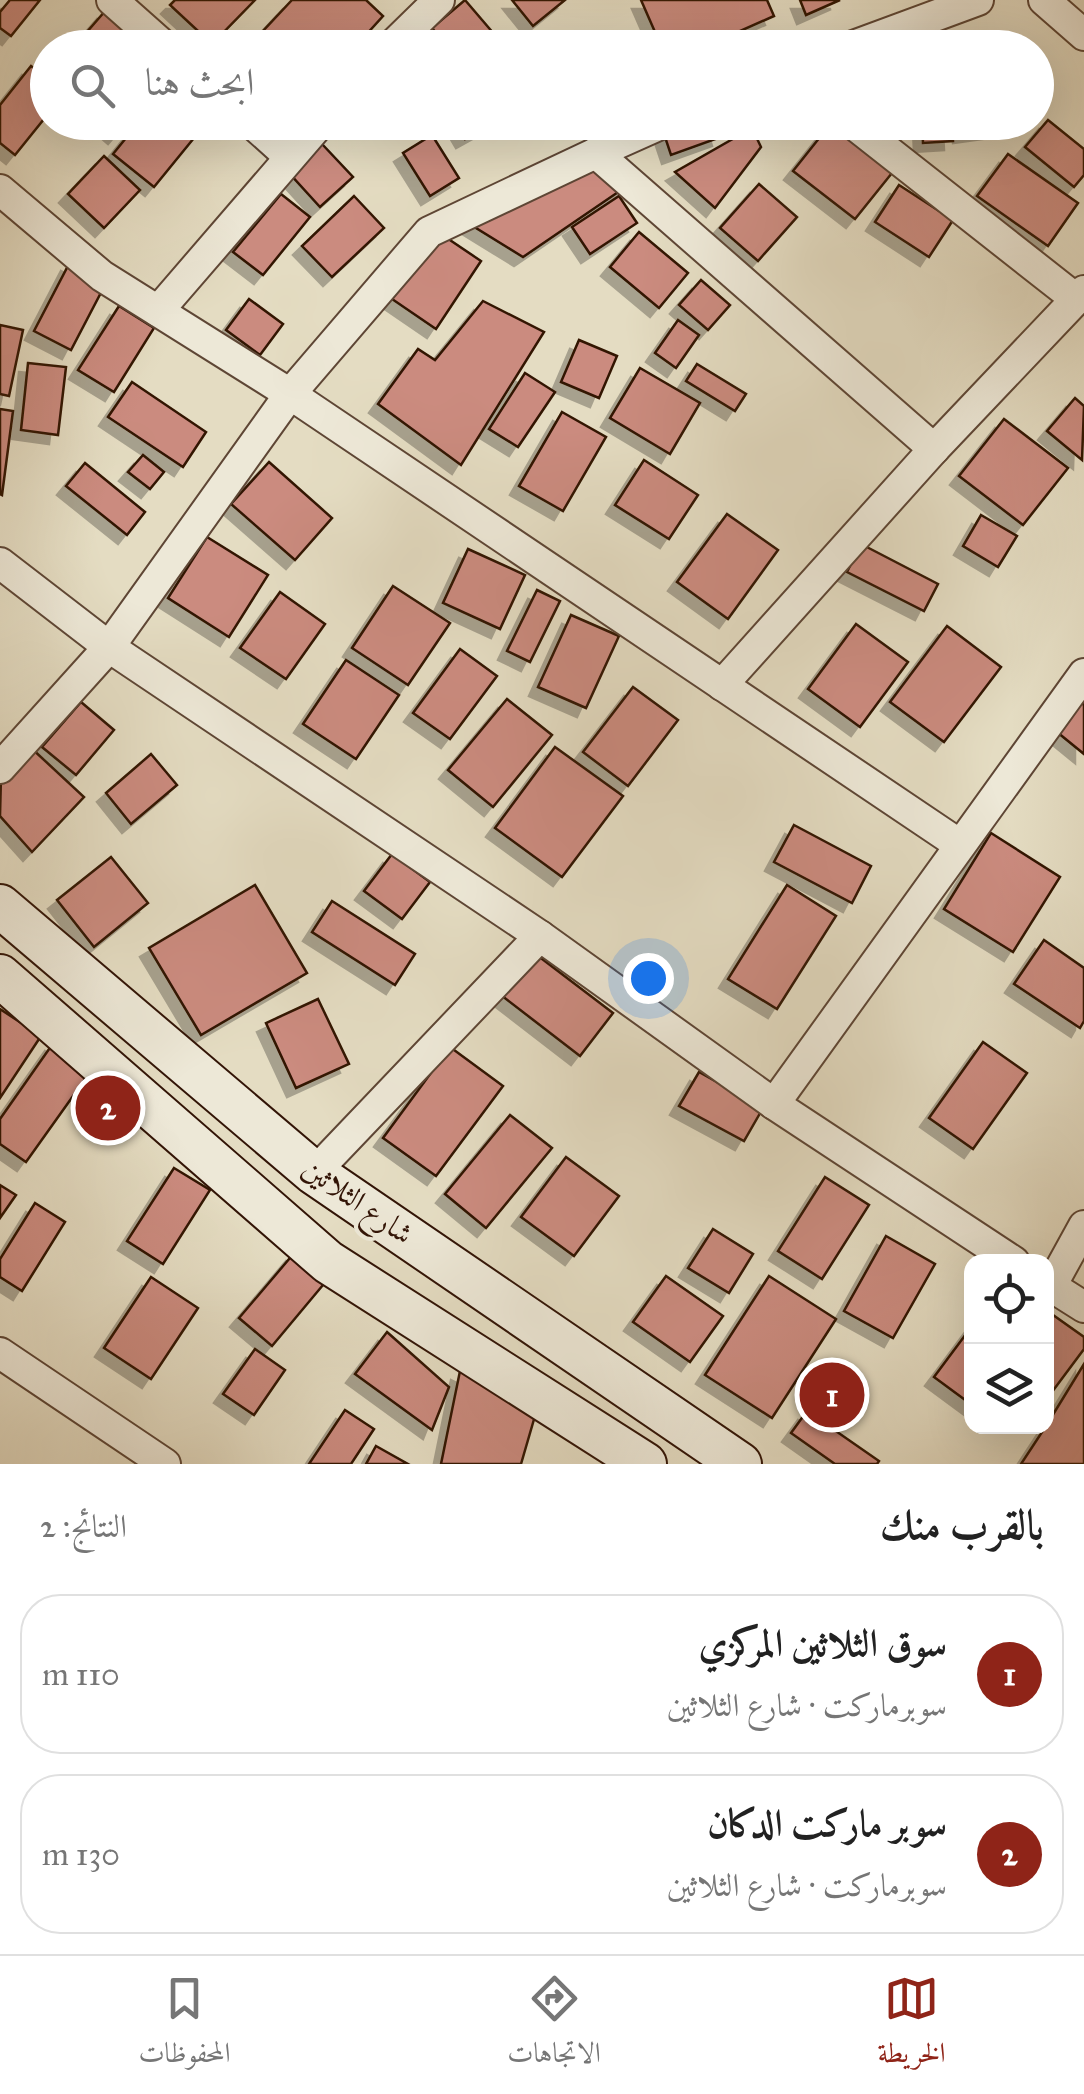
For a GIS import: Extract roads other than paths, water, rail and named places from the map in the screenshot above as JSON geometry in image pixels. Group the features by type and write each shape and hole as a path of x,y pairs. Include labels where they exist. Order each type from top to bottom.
{"street":[{"path":"112,0 146,30"},
{"path":"408,30 439,0"},
{"path":"897,30 978,0"},
{"path":"1044,0 1084,35"},
{"path":"270,140 290,158"},
{"path":"158,311 305,140"},
{"path":"0,768 109,647 290,394 429,232 625,140"},
{"path":"722,684 1080,295 875,140"},
{"path":"596,153 934,450"},
{"path":"0,190 102,276 290,394 960,845"},
{"path":"0,562 109,647 540,936 774,1104 1002,1254"},
{"path":"774,1104 1084,674"},
{"name":"شارع الثلاثين","path":"0,906 314,1173 740,1464"},
{"path":"314,1173 540,936"},
{"name":"شارع الثلاثين","path":"0,976 328,1262 645,1464"},
{"path":"1054,1276 1084,1226"},
{"path":"1054,1287 1084,1306"},
{"path":"0,1353 165,1464"}],"place":[{"name":"سوبر ماركت الدكان","path":"108,1108"},
{"name":"سوق الثلاثين المركزي","path":"832,1395"}]}
